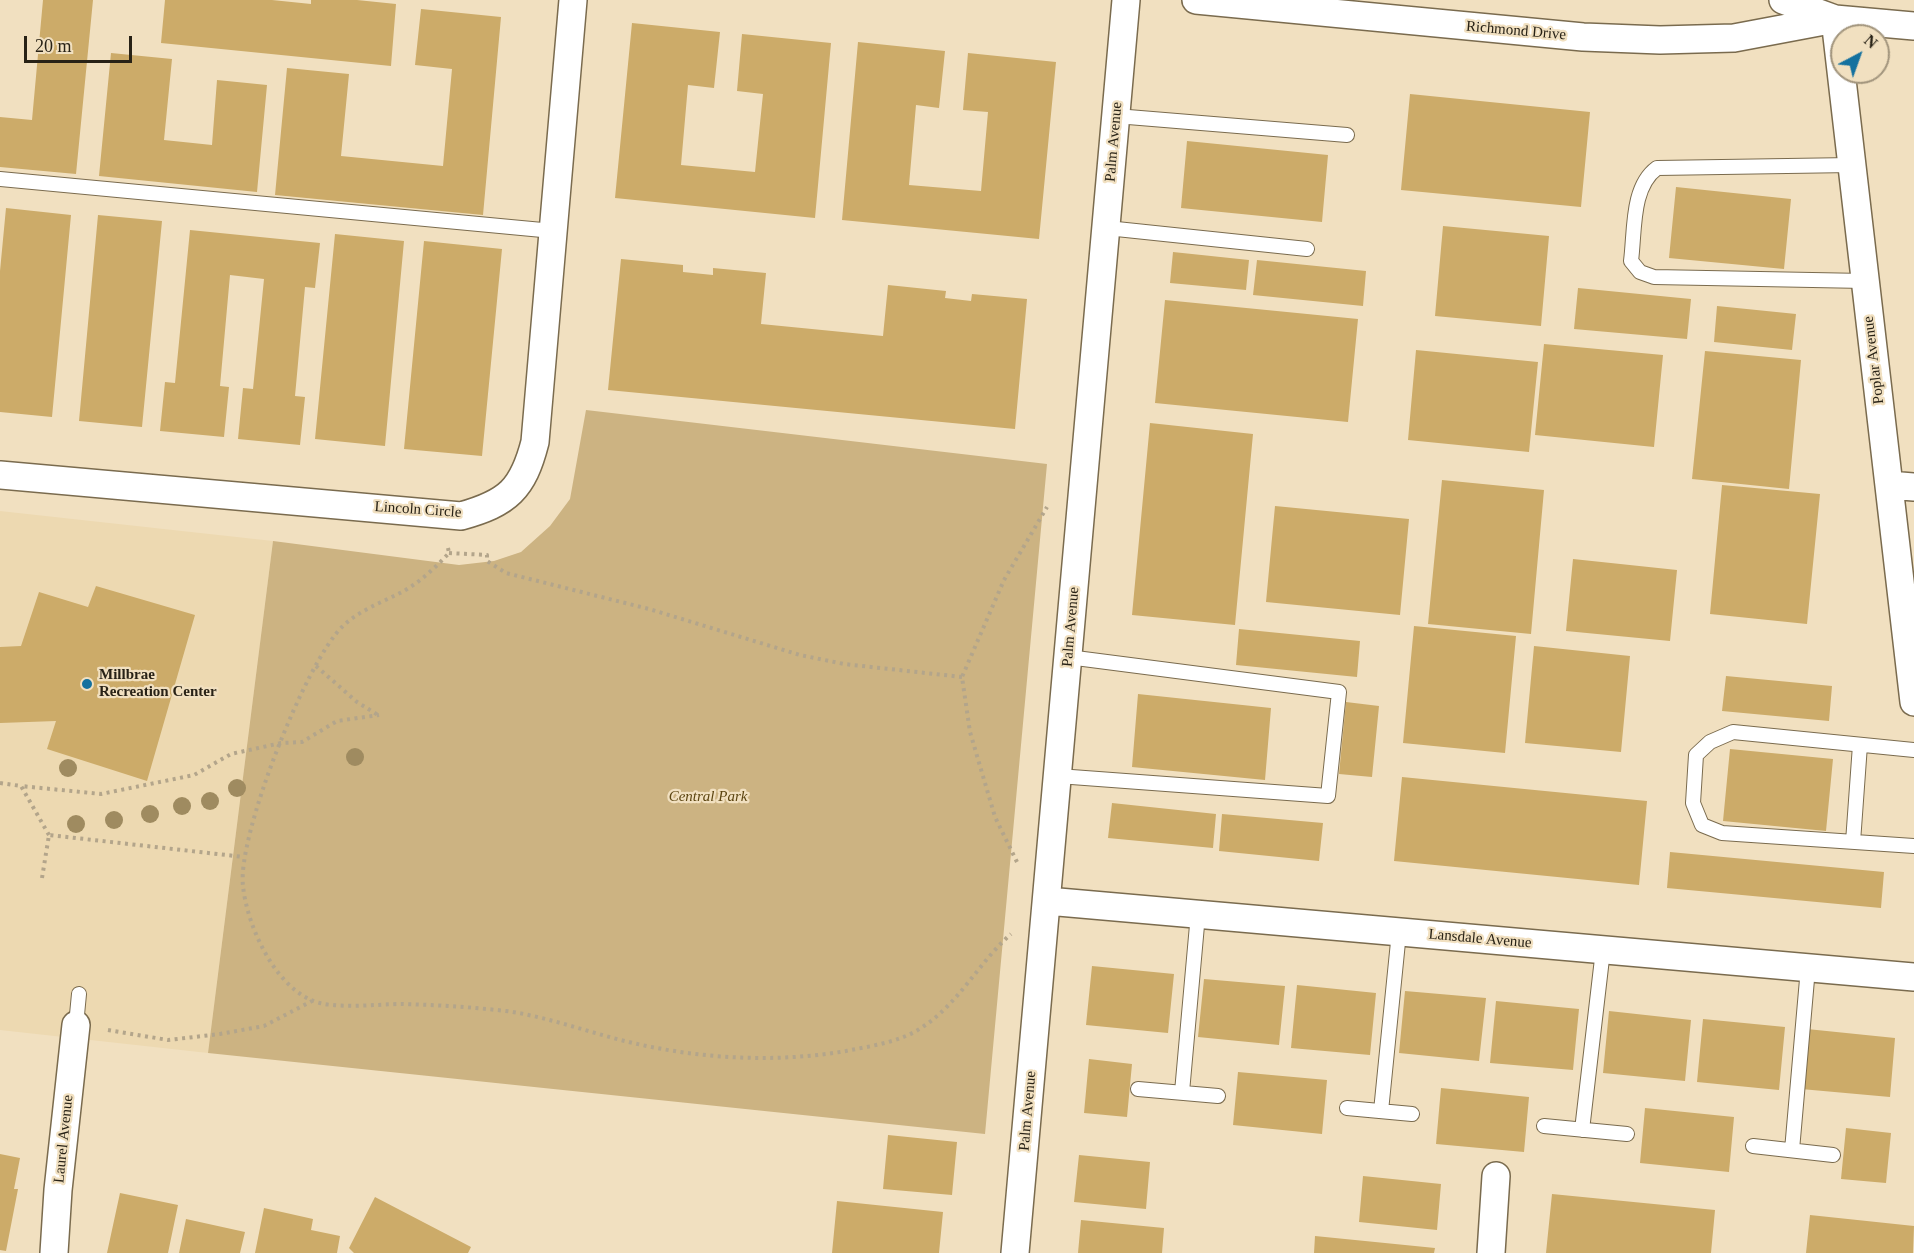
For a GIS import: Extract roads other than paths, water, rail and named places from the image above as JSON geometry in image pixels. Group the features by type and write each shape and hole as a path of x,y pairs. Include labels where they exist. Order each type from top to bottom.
{"street":[{"name":"Lincoln Circle","path":"0,475 461,516 489,508 510,493 528,471 535,442 573,0"},
{"name":"Palm Avenue","path":"1015,1253 1126,0"},
{"name":"Richmond Drive","path":"1196,0 1583,37 1660,40 1734,38 1835,19"},
{"name":"Richmond Drive","path":"1783,0 1835,19 1914,26"},
{"name":"Poplar Avenue","path":"1835,19 1865,281 1901,486 1914,702"},
{"name":"Lansdale Avenue","path":"1047,901 1914,977"},
{"name":"Laurel Avenue","path":"54,1253 58,1190 76,1025"},
{"path":"1491,1253 1496,1176"}],"lane":[{"path":"1116,116 1347,135"},
{"path":"1852,165 1657,168 1648,174 1639,193 1631,261 1640,272 1654,277 1865,281"},
{"path":"0,179 553,231"},
{"path":"1107,228 1307,249"},
{"path":"1058,776 1328,796 1339,692 1068,657"},
{"path":"1914,750 1732,732 1710,742 1696,755 1693,803 1702,825 1722,833 1914,846"},
{"path":"1853,842 1860,745"},
{"path":"1182,1092 1198,914"},
{"path":"1381,1111 1399,932"},
{"path":"1582,1130 1603,950"},
{"path":"1792,1150 1808,968"},
{"path":"76,1025 79,994"},
{"path":"1138,1089 1218,1096"},
{"path":"1347,1108 1412,1114"},
{"path":"1544,1126 1627,1134"},
{"path":"1753,1146 1833,1155"}],"place":[{"name":"Millbrae Recreation Center","path":"87,684"}],"park label":[{"name":"Central Park","path":"708,797"}]}
